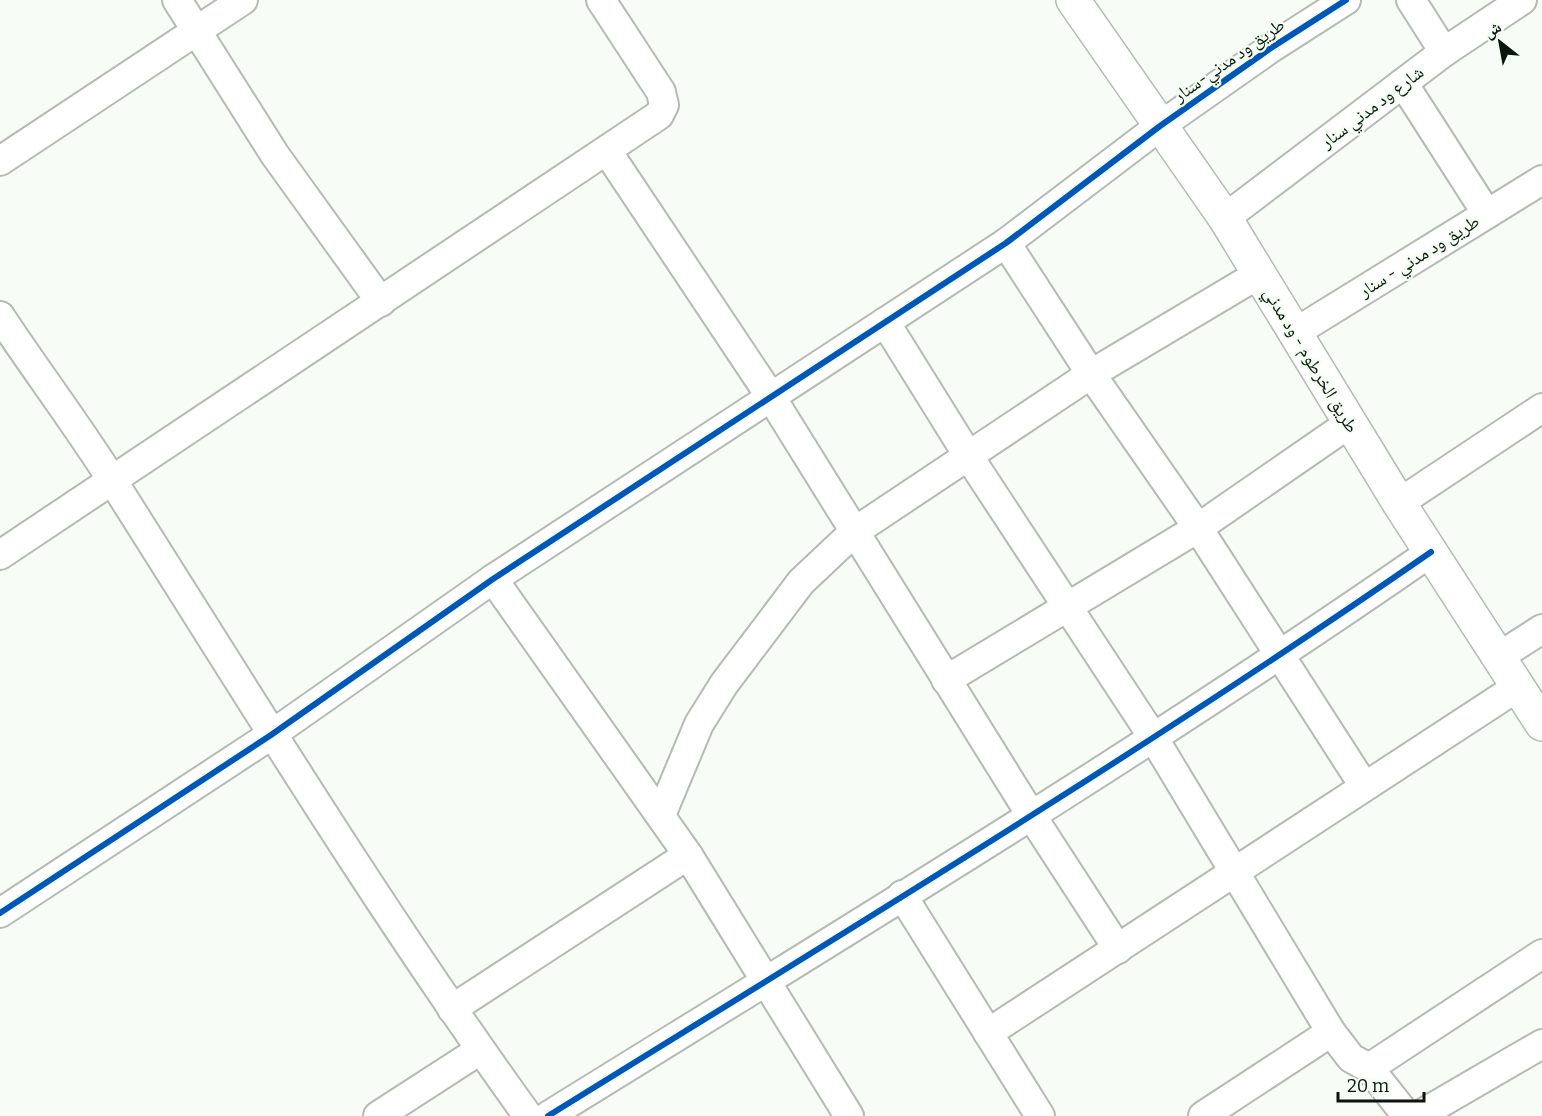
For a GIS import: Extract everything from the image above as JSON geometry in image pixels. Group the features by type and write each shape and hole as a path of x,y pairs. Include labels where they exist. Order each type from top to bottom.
{"street":[{"path":"177,0 274,155 381,302"},
{"path":"0,161 243,0"},
{"path":"0,555 113,482 659,115 664,105 660,92 601,0"},
{"name":"طريق الخرطوم - ود مدني","path":"1073,0 1225,218 1399,502 1542,724"},
{"name":"طريق ود مدني-سنار","path":"0,913 271,735 493,579 1006,243 1160,126 1270,48 1346,0"},
{"path":"1411,0 1444,52"},
{"name":"شارع ود مدني سنار","path":"1225,218 1444,52 1522,0"},
{"path":"1403,83 1487,214"},
{"path":"608,151 771,397 946,680 1118,949"},
{"name":"طريق ود مدني - سنار","path":"1296,332 1542,180"},
{"path":"1006,243 1091,374 1198,528 1364,786"},
{"path":"661,815 699,724 724,684 801,582 854,532 1091,374 1259,274"},
{"path":"0,316 113,482 271,735 452,1010 528,1116"},
{"path":"885,322 969,457 1153,737 1331,1032 1351,1058 1369,1068 1407,1116"},
{"path":"1399,502 1542,408"},
{"path":"946,680 1198,528 1350,423"},
{"path":"548,1116 1031,815 1280,656 1431,552"},
{"path":"493,579 688,855 849,1116"},
{"path":"1500,656 1542,629"},
{"path":"988,1033 1519,686"},
{"path":"452,1010 688,855"},
{"path":"902,895 1040,1116"},
{"path":"1369,1068 1542,954"},
{"path":"1219,1111 1331,1032"},
{"path":"1418,1116 1542,1044"},
{"path":"378,1116 480,1050"}],"cycle path":[{"path":"0,913 271,735 493,579 1006,243 1160,126 1271,48 1346,0"},
{"path":"548,1116 1104,769 1323,626 1431,552"}]}
